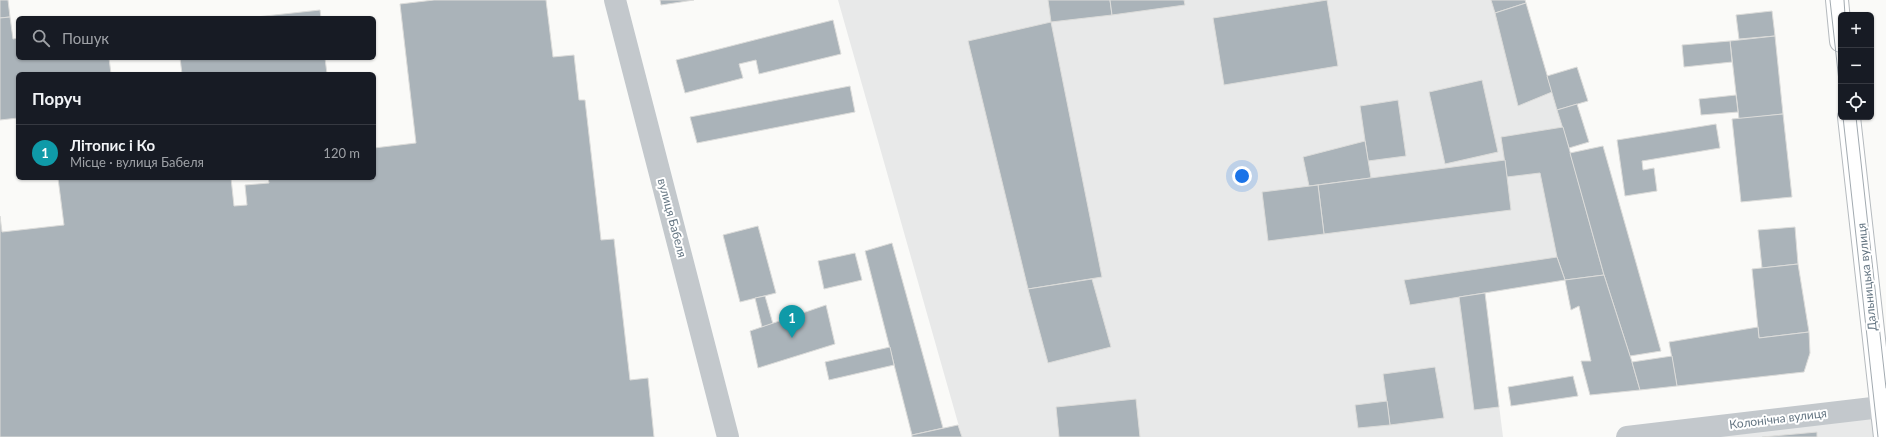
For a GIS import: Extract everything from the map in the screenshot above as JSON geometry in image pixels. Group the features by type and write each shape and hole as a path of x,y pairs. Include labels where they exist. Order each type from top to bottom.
{"main road":[{"path":"1836,0 1838,16"},
{"name":"Дальницька вулиця","path":"1849,120 1885,437"}],"street":[{"name":"вулиця Бабеля","path":"615,0 728,437"},
{"name":"Колонічна вулиця","path":"1627,437 1882,407"}],"shaded area":[{"path":"838,0 1525,0 1570,153 1565,280 1485,293 1503,437 962,437"},
{"path":"1872,410 1875,437 1647,437"}],"building":[{"path":"0,0 8,0 10,17 0,18"},
{"path":"434,0 546,0 553,57 574,55 579,100 585,100 601,240 614,239 630,380 648,378 654,437 0,437 0,216 2,232 64,225 58,180 231,180 234,206 247,205 245,185 269,183 268,180 376,180 376,148 416,143 400,4"},
{"path":"660,0 694,0 661,5"},
{"path":"1048,0 1110,0 1112,15 1051,22"},
{"path":"1110,0 1184,0 1185,5 1112,15"},
{"path":"1327,0 1338,66 1224,85 1213,18"},
{"path":"1491,0 1525,0 1526,3 1495,13"},
{"path":"1526,3 1552,92 1518,106 1495,13"},
{"path":"320,10 321,16 265,16"},
{"path":"1772,11 1775,36 1739,39 1736,15"},
{"path":"10,17 13,39 16,38 16,60 109,60 111,72 16,72 16,118 0,120 0,18"},
{"path":"833,20 841,54 759,74 756,60 739,64 743,78 685,93 676,60"},
{"path":"1051,22 1102,277 1028,289 968,41"},
{"path":"1775,36 1783,114 1739,119 1730,41"},
{"path":"1730,41 1732,62 1684,67 1682,45"},
{"path":"180,60 325,60 327,72 182,72"},
{"path":"1577,67 1588,101 1557,110 1547,76"},
{"path":"1482,80 1498,152 1445,164 1429,92"},
{"path":"850,86 855,112 697,143 690,117"},
{"path":"1736,95 1738,112 1701,115 1699,99"},
{"path":"1398,100 1406,156 1368,161 1360,106"},
{"path":"1577,104 1589,142 1569,148 1557,110"},
{"path":"1783,114 1792,197 1741,202 1732,119"},
{"path":"1716,124 1720,148 1642,161 1643,170 1654,168 1657,191 1625,196 1617,140"},
{"path":"1563,127 1604,275 1565,280 1557,257 1540,173 1507,177 1501,137"},
{"path":"1365,141 1371,178 1309,186 1303,157"},
{"path":"1603,146 1661,351 1630,356 1604,275 1570,153"},
{"path":"1505,160 1511,210 1324,234 1318,185"},
{"path":"1318,185 1324,234 1268,241 1262,192"},
{"path":"758,226 776,293 740,302 723,235"},
{"path":"1795,227 1798,264 1762,268 1758,230"},
{"path":"892,243 943,428 912,435 865,251"},
{"path":"855,253 862,280 824,289 818,261"},
{"path":"1557,257 1565,280 1410,305 1404,280"},
{"path":"1798,264 1809,332 1759,338 1752,269"},
{"path":"1604,275 1640,390 1590,395 1581,361 1591,361 1579,306 1571,310 1565,280"},
{"path":"1092,279 1111,347 1048,363 1028,289"},
{"path":"1485,293 1499,407 1474,410 1459,297"},
{"path":"765,296 773,324 762,327 755,298"},
{"path":"826,305 835,344 758,368 750,331"},
{"path":"1758,327 1759,338 1809,332 1810,353 1804,372 1677,386 1669,342"},
{"path":"890,347 894,365 829,380 825,362"},
{"path":"1672,356 1677,386 1640,390 1632,362"},
{"path":"1435,367 1444,418 1390,425 1383,374"},
{"path":"1573,376 1578,396 1511,406 1508,387"},
{"path":"1136,399 1140,437 1059,437 1056,407"},
{"path":"1387,401 1390,425 1358,428 1355,405"},
{"path":"958,425 962,437 912,437 912,435"},
{"path":"1817,432 1817,437 1762,437"}],"tram line":[{"path":"1830,0 1839,84"},
{"path":"1844,0 1845,12"},
{"path":"1843,120 1878,437"},
{"path":"1856,120 1886,388"}],"place":[{"name":"Літопис і Ко","path":"792,338"}]}
